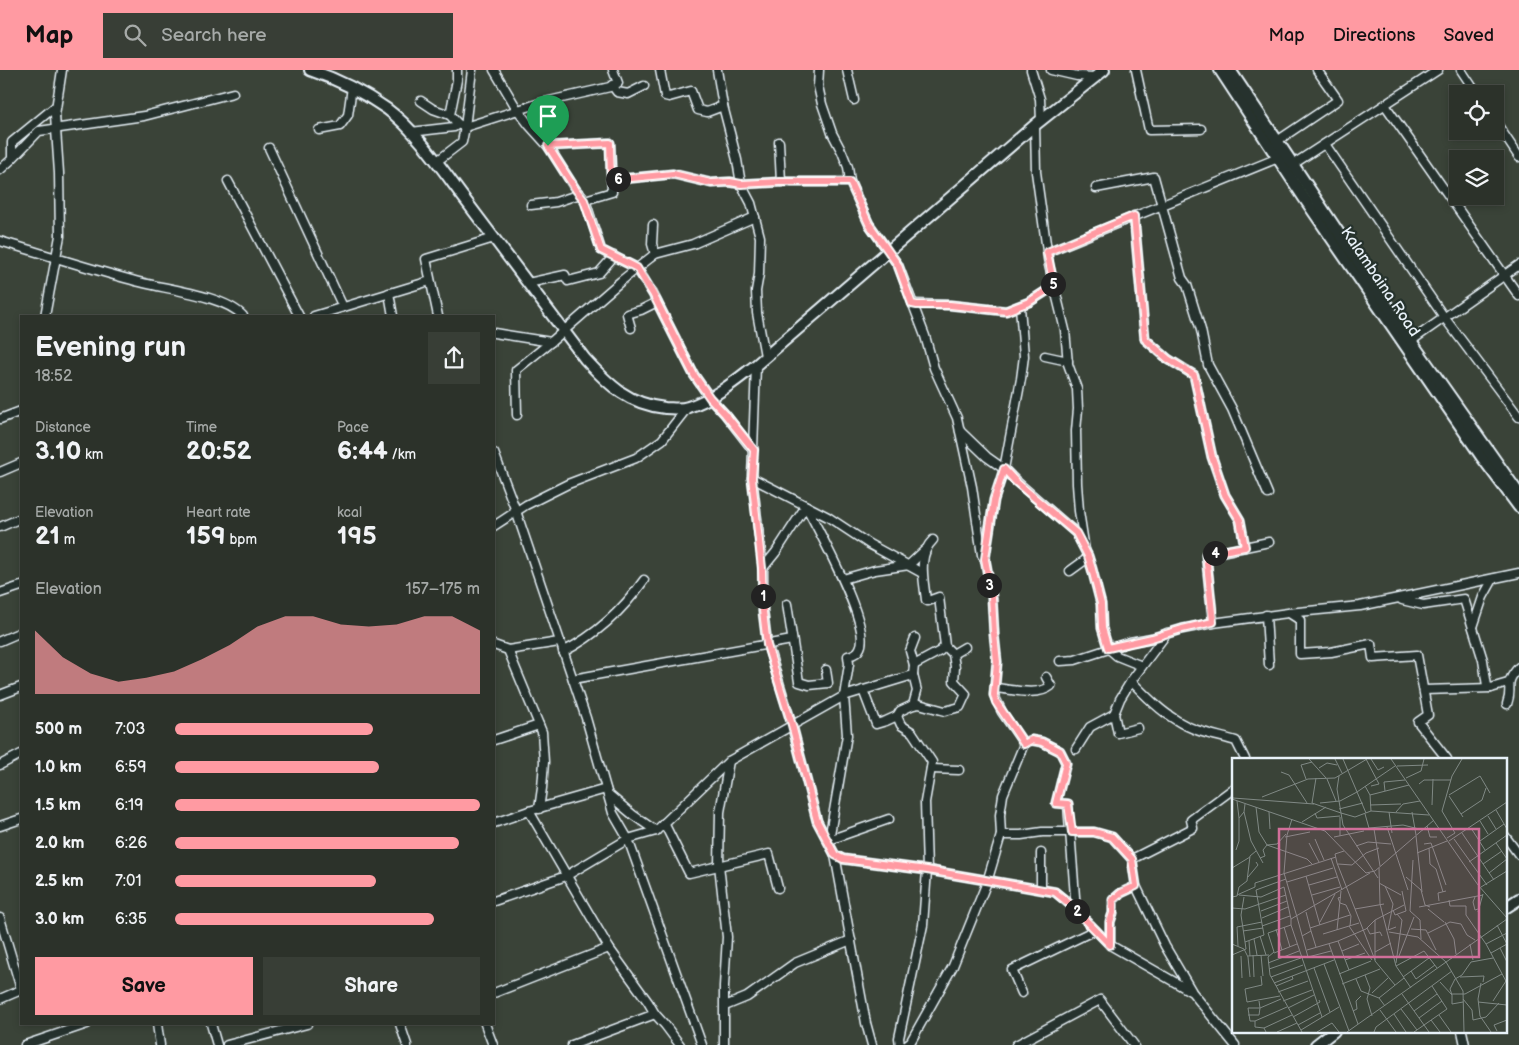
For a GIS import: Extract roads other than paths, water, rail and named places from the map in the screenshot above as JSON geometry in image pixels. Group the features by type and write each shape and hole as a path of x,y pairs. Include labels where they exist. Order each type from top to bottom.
{"street":[{"path":"45,315 60,227 55,115 62,70"},
{"path":"310,70 352,87 388,110 411,132 494,238 584,359 608,384 630,399 656,407 676,409 687,408 710,398 726,388 889,252 1038,123 1104,70"},
{"path":"450,115 457,80 457,70"},
{"path":"436,162 462,142 462,126 472,70"},
{"path":"494,70 517,109 548,146 582,197 601,250 637,268 657,302 694,375 710,398 754,450"},
{"path":"411,132 462,126 517,109 610,87 618,83 613,70"},
{"path":"660,70 668,98 691,91 698,110 707,112 722,106"},
{"path":"717,70 722,106 737,160 741,184 751,203 760,237 759,274 756,291 757,313 765,356"},
{"path":"819,70 818,86 822,104 832,133 848,167 850,182 869,224 898,265 925,336 934,368 957,418 972,487 982,555 985,559"},
{"path":"847,70 854,100"},
{"path":"1031,70 1040,99 1036,172 1047,252 1066,330 1068,361 1077,389 1077,490 1087,554 1101,604 1102,628 1108,648 1117,656 1142,666"},
{"path":"1051,70 1077,76 1095,77"},
{"path":"1136,70 1149,130 1201,129"},
{"name":"Kalambaina Road","path":"1220,70 1481,456 1519,508"},
{"path":"1230,70 1292,165 1519,494"},
{"path":"1277,141 1338,100 1317,70"},
{"path":"1292,165 1438,70"},
{"path":"1461,70 1471,85"},
{"path":"612,85 617,92 628,94 644,86"},
{"path":"319,130 340,126 348,115 352,87"},
{"path":"0,170 39,131 144,116 234,93"},
{"path":"421,101 432,109 450,115 462,126"},
{"path":"1385,105 1519,296"},
{"path":"12,159 12,142 56,106"},
{"path":"1504,134 1519,157"},
{"path":"779,142 780,182"},
{"path":"531,206 610,194 612,191 610,143 548,146"},
{"path":"1325,144 1444,318 1519,417"},
{"path":"269,148 343,307"},
{"path":"1047,252 1278,158"},
{"path":"611,180 673,174 711,183 850,182"},
{"path":"1096,188 1154,177 1182,278 1187,285 1201,330 1208,365 1232,409 1268,494"},
{"path":"228,181 298,315"},
{"path":"1134,216 1145,339 1168,359 1194,375 1212,457 1225,495 1240,520 1245,547"},
{"path":"517,415 516,370 564,332 637,268 655,254 693,244 755,217"},
{"path":"653,225 652,244 655,254"},
{"path":"438,315 426,260 494,238"},
{"path":"0,241 142,283 213,300 236,309 242,315"},
{"path":"528,283 565,275 568,281 599,272 614,256"},
{"path":"1412,341 1519,265"},
{"path":"317,315 430,281"},
{"path":"912,304 950,305 1006,311 1020,307 1054,286"},
{"path":"390,293 392,315"},
{"path":"632,328 627,314 657,302"},
{"path":"1020,307 1024,356 1021,379 1004,469 994,500 985,559 992,597 997,662 994,695 996,702 1024,744"},
{"path":"495,333 551,342"},
{"path":"1046,356 1068,361"},
{"path":"756,364 752,478 762,568 763,611 767,645 792,725 817,821 835,855 866,1023 872,1045"},
{"path":"495,525 516,511 568,484 636,458 662,440 687,408"},
{"path":"0,419 20,411"},
{"path":"960,431 987,457 1004,469 1016,482 1076,533 1087,554"},
{"path":"495,456 516,511 586,718 613,813 628,839 702,1045"},
{"path":"0,472 20,463"},
{"path":"752,478 828,517 869,544 922,573"},
{"path":"762,568 776,552 806,506"},
{"path":"806,506 843,579 855,609 863,639 860,649 856,654 848,656 849,664 844,696 847,735 828,840"},
{"path":"0,527 20,518"},
{"path":"843,579 875,570 909,565 933,540"},
{"path":"1213,622 1206,554 1269,542"},
{"path":"862,690 876,724 886,722 897,716 900,711 913,705 919,704 945,711 960,708 966,694 954,681 953,654 945,646 939,597 926,600 922,573 925,550"},
{"path":"1070,571 1087,554"},
{"path":"1060,660 1075,660 1108,648 1213,622 1360,606 1519,573"},
{"path":"1474,626 1484,597 1493,579"},
{"path":"563,652 582,642 604,626 644,580"},
{"path":"0,594 20,586"},
{"path":"1398,599 1423,605 1464,599 1474,626 1483,660 1486,686 1491,688"},
{"path":"788,604 792,640 800,682 809,685 828,683 826,670"},
{"path":"1288,613 1300,620 1300,654 1331,652 1371,644 1373,658 1417,655 1428,715 1418,722 1446,758"},
{"path":"1266,615 1269,665"},
{"path":"0,641 20,632"},
{"path":"1138,728 1118,733 1114,714 1120,699 1131,681 1167,633"},
{"path":"913,705 917,691 913,675 914,665 910,651 915,638"},
{"path":"572,679 792,640"},
{"path":"495,645 508,650 559,642"},
{"path":"914,665 940,651 945,646"},
{"path":"953,654 965,647"},
{"path":"508,650 542,732 544,762 538,808"},
{"path":"1507,704 1510,696 1508,683 1519,667"},
{"path":"495,901 566,876 628,839 656,830 729,761 844,696 913,675"},
{"path":"995,688 1032,691 1046,690 1051,686 1046,677"},
{"path":"1131,681 1178,722 1202,732 1236,741 1244,758"},
{"path":"1424,690 1491,688 1508,683"},
{"path":"0,695 20,687"},
{"path":"1076,749 1090,727 1114,714"},
{"path":"897,716 901,725 912,732 932,762 925,802 927,870 923,926 899,1038 900,1045"},
{"path":"495,740 539,725"},
{"path":"906,1045 911,1041 953,966 987,882 1001,835 1000,815 1003,795 1024,744 1031,740 1042,742 1060,751 1066,763 1056,803 1068,804 1072,832 1076,910"},
{"path":"0,765 20,755"},
{"path":"724,1045 727,937 719,866 720,812 729,761"},
{"path":"931,769 959,770"},
{"path":"1132,859 1194,828 1191,820 1232,790"},
{"path":"495,823 538,808 607,792"},
{"path":"607,792 633,815 656,830"},
{"path":"528,811 609,948 655,1014 680,1045"},
{"path":"0,826 20,819"},
{"path":"828,840 889,819"},
{"path":"664,823 689,873 769,854 778,888"},
{"path":"1001,835 1042,832 1094,832 1112,837 1132,859 1136,886 1165,946 1192,992 1235,1045"},
{"path":"1506,837 1519,855"},
{"path":"1041,853 1041,889"},
{"path":"835,855 843,859 927,870 987,882 1055,892 1076,910 1110,945 1192,992"},
{"path":"1110,945 1110,922 1113,913 1113,900 1121,893 1136,886"},
{"path":"1506,907 1519,899"},
{"path":"0,918 20,987"},
{"path":"1022,993 1012,970 1096,930"},
{"path":"725,1006 747,997 795,963 851,940"},
{"path":"495,993 609,948"},
{"path":"0,999 20,990"},
{"path":"1016,1045 1100,1000 1134,1045"},
{"path":"572,1045 655,1014"},
{"path":"24,1045 85,1025"},
{"path":"158,1025 160,1045"},
{"path":"211,1025 217,1045"},
{"path":"227,1045 303,1025"},
{"path":"400,1025 406,1045"},
{"path":"485,1025 492,1045"},
{"path":"1316,1045 1333,1032"},
{"path":"1462,1032 1464,1045"}]}
